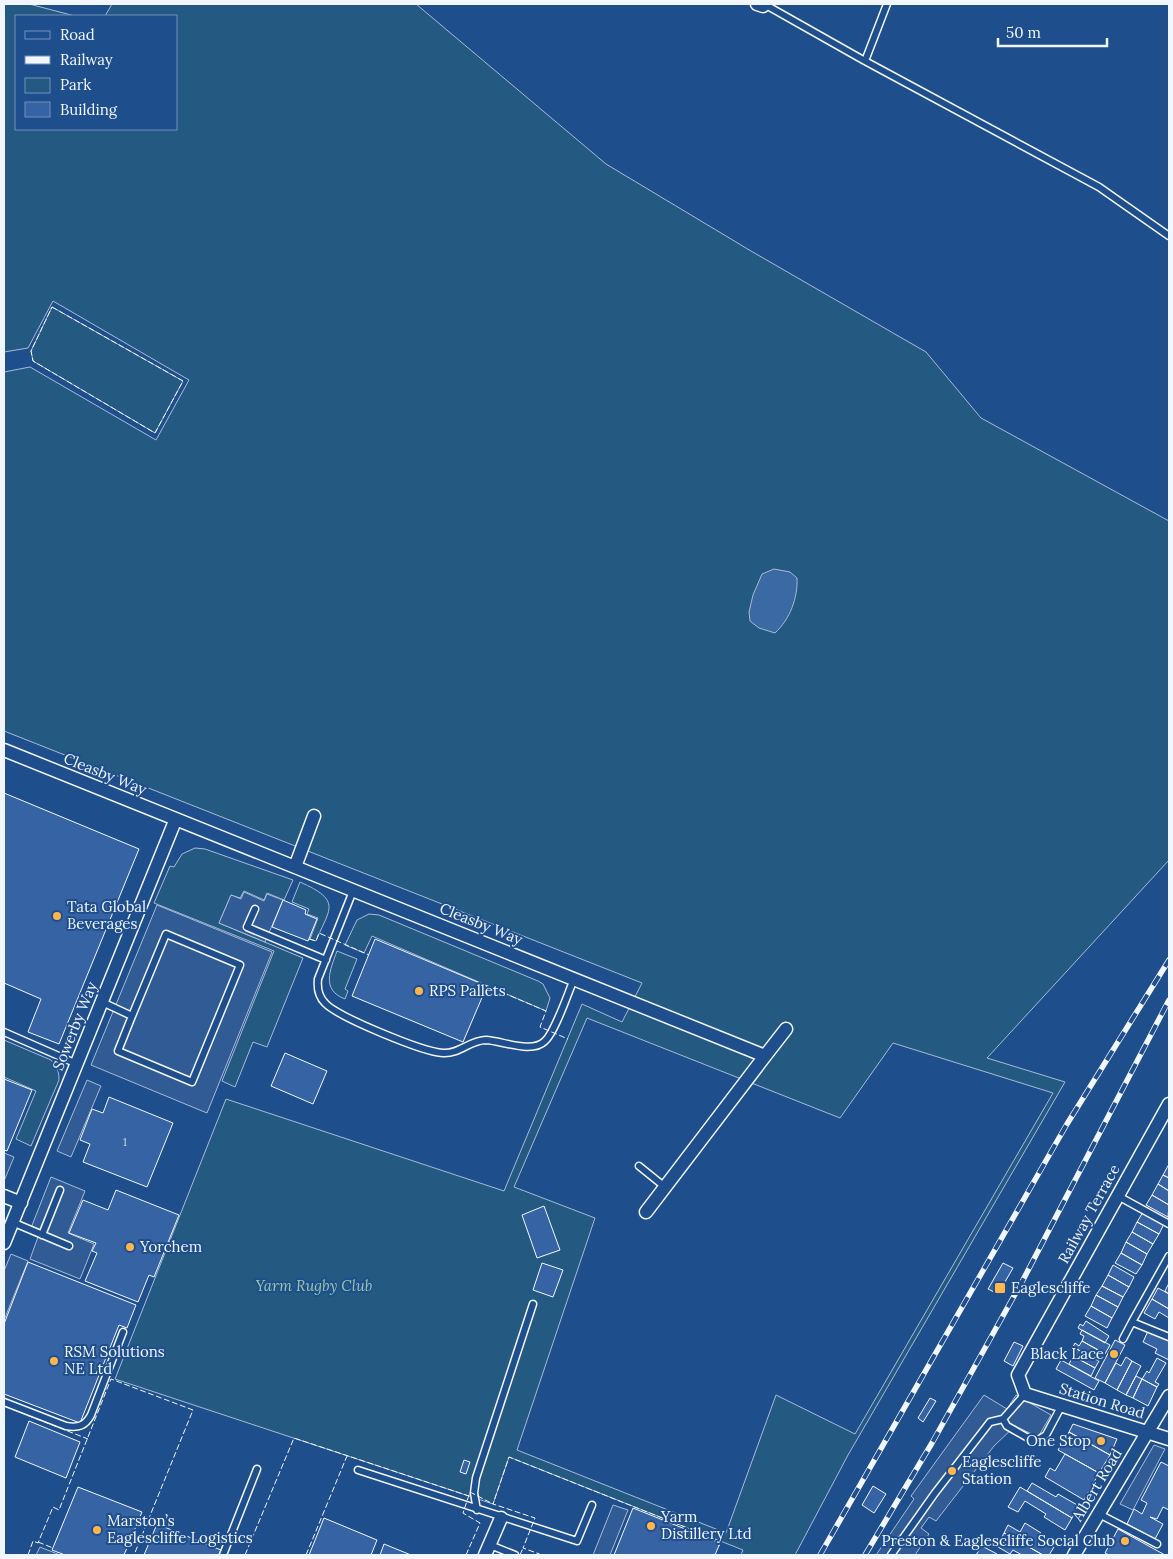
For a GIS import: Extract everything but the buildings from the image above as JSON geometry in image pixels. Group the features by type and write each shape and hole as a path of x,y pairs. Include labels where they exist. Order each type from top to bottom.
{"street":[{"name":"Cleasby Way","path":"4,750 174,821 296,867 764,1056"},
{"path":"296,867 314,816"},
{"name":"Sowerby Way","path":"4,1243 174,821"},
{"path":"646,1212 786,1029"},
{"name":"Railway Terrace","path":"1025,1394 1018,1375 1169,1104"},
{"path":"4,1196 21,1203"},
{"name":"Station Road","path":"1025,1394 1169,1439"},
{"name":"Albert Road","path":"1074,1555 1169,1396"},
{"path":"488,1550 500,1518"}],"lane":[{"path":"762,4 865,62 1099,187 1169,236"},
{"path":"865,62 887,4"},
{"path":"353,890 318,979 317,991 324,1002 338,1013 423,1048 443,1053 462,1050 472,1043 484,1040 525,1047 538,1046 545,1041 551,1032 574,979"},
{"path":"255,909 248,927 326,960"},
{"path":"166,934 240,965 192,1082 118,1051 132,1016 166,934"},
{"path":"102,1002 132,1016"},
{"path":"4,1032 77,1064"},
{"path":"639,1166 665,1187"},
{"path":"42,1235 60,1190"},
{"path":"1118,1196 1169,1224"},
{"path":"12,1222 69,1246"},
{"path":"1123,1339 1169,1256"},
{"path":"477,1510 474,1493 476,1478 533,1304"},
{"path":"1132,1322 1169,1337"},
{"path":"4,1402 66,1426 77,1427 85,1424 91,1414 123,1332"},
{"path":"892,1555 935,1493 990,1422 1003,1419 1025,1394"},
{"path":"1003,1419 1008,1426 1035,1442 1046,1435 1062,1405"},
{"path":"223,1555 257,1469"},
{"path":"358,1470 500,1518 576,1541 592,1505"},
{"path":"1099,1514 1157,1544"},
{"path":"488,1550 515,1555"}],"green space":[{"name":"Yarm Rugby Club","path":"4,4 29,4 71,15 15,15 15,130 178,130 178,15 106,15 112,4 416,4 606,164 751,251 926,352 981,418 1169,521 1169,860 987,1058 1065,1082 848,1455 795,1555 741,1555 743,1550 509,1457 493,1504 115,1379 226,1099 504,1191 582,1004 622,1022 642,983 4,731 4,372 30,367 156,440 189,380 53,301 28,348 4,352","holes":["587,1018 840,1118 893,1043 1053,1093 855,1434 776,1395 726,1533 517,1450 595,1218 514,1187"]},
{"path":"52,307 183,381 155,433 33,361 31,351"},
{"path":"195,848 205,849 293,880 284,900 267,893 264,900 244,891 240,898 231,895 219,923 303,958 267,1047 253,1042 235,1087 222,1081 274,951 154,903 170,866 174,867 182,854"},
{"path":"300,882 322,895 329,907 316,941 310,939 318,918 307,914 309,909 292,902"},
{"path":"369,914 379,915 538,981 543,984 550,998 546,1011 372,936 364,953 345,945 357,920"},
{"path":"337,951 357,959 345,989 348,991 345,999 337,995 333,990 329,979"},
{"path":"4,1040 51,1060 58,1072 59,1080 31,1146 16,1139 36,1091 4,1077"}],"shaded area":[{"path":"774,569 790,572 797,578 792,608 785,621 775,633 759,628 750,621 749,612 753,595 762,574"},
{"path":"244,892 264,901 267,894 283,900 265,942 219,923 231,895 241,899"},
{"path":"157,905 272,952 207,1113 91,1065"},
{"path":"87,1080 101,1086 71,1157 57,1151"},
{"path":"4,1153 14,1157 4,1181"},
{"path":"51,1177 85,1191 68,1233 94,1244 80,1279 30,1259 38,1237 29,1233"},
{"path":"11,1254 28,1261 4,1320 4,1271"},
{"name":"Eaglescliffe Station","path":"984,1395 1007,1409 1016,1395 1051,1415 1038,1437 1015,1426 994,1446 936,1521 929,1517 921,1528 929,1534 915,1555 876,1555 914,1499 911,1496"},
{"path":"1154,1445 1165,1449 1133,1510 1120,1504"},
{"path":"613,1505 628,1510 610,1555 593,1555"},
{"path":"40,1547 60,1555 36,1555"}],"railway":[{"path":"820,1555 1067,1124 1169,960"},
{"path":"865,1555 932,1443 1023,1280 1169,1000"}],"fence":[{"path":"52,307 183,381 155,433 33,361 31,351 52,307"},
{"path":"309,939 316,941 319,933 369,955"},
{"path":"487,986 546,1011 540,1027 568,1039"},
{"path":"28,1555 33,1541 38,1543 53,1507 59,1510 111,1379 193,1410 134,1555"},
{"path":"4,1406 88,1439"},
{"path":"245,1555 294,1438 469,1496"},
{"path":"306,1555 347,1456"},
{"path":"542,1555 523,1548 535,1518 493,1504 509,1457 720,1541 719,1546"},
{"path":"466,1555 480,1523 463,1513 470,1492 493,1504"},
{"path":"38,1542 53,1548"},
{"path":"520,1555 523,1548"}],"place":[{"name":"Tata Global Beverages","path":"57,916"},
{"name":"RPS Pallets","path":"419,991"},
{"name":"Yorchem","path":"130,1247"},
{"name":"Eaglescliffe","path":"1000,1288"},
{"name":"Black Lace","path":"1114,1354"},
{"name":"RSM Solutions NE Ltd","path":"54,1361"},
{"name":"One Stop","path":"1101,1441"},
{"name":"Eaglescliffe Station","path":"952,1471"},
{"name":"Yarm Distillery Ltd","path":"651,1526"},
{"name":"Marston’s Eaglescliffe Logistics","path":"97,1530"},
{"name":"Preston & Eaglescliffe Social Club","path":"1125,1541"}]}
